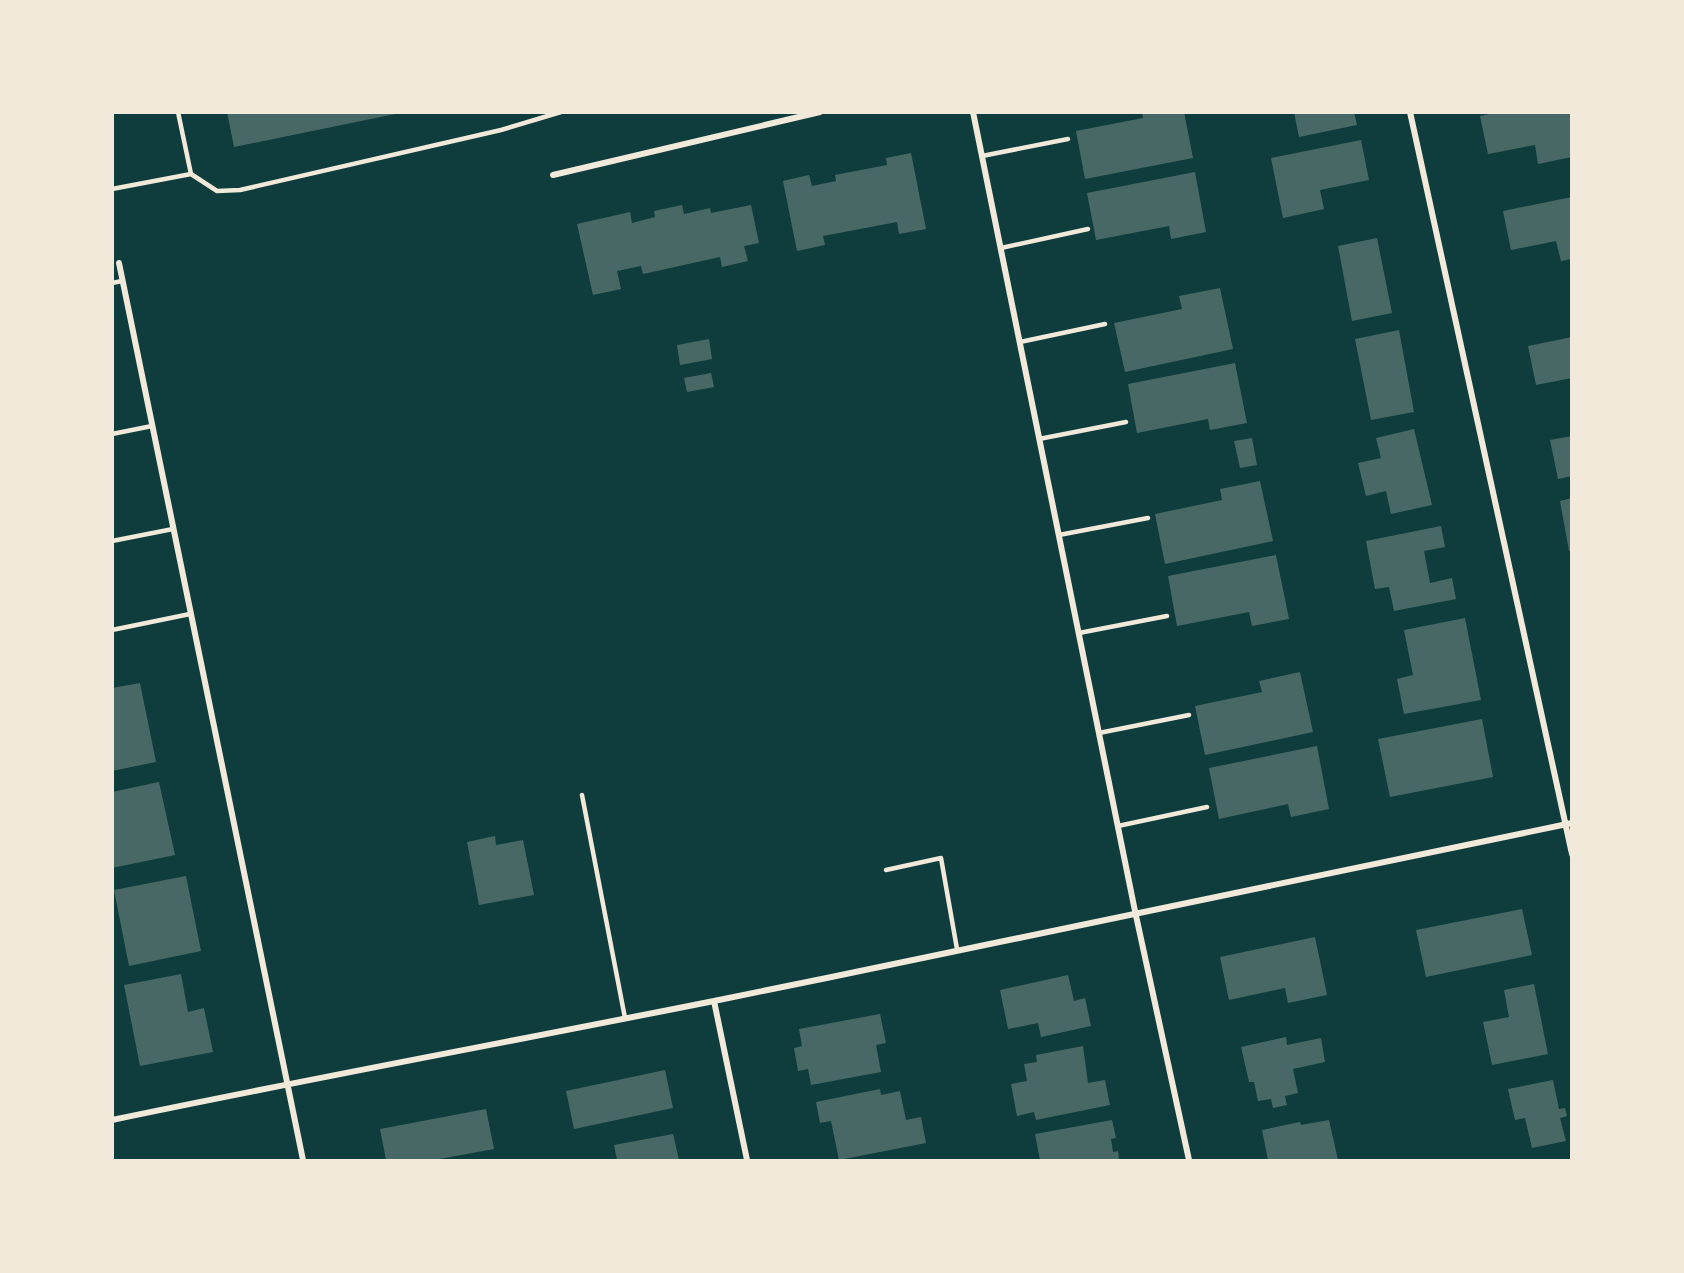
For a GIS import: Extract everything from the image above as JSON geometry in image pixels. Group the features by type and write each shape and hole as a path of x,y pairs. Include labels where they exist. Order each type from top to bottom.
{"street":[{"path":"553,175 820,112"},
{"path":"973,112 1135,911 1189,1161"},
{"path":"1410,112 1568,823 1572,854"},
{"path":"119,263 303,1161"},
{"path":"112,1120 286,1083 714,1001 1135,911 1568,823"},
{"path":"714,1001 747,1161"}],"lane":[{"path":"178,112 191,174"},
{"path":"112,189 191,174 217,191 240,190 501,130 561,112"},
{"path":"982,156 1068,139"},
{"path":"1000,248 1088,229"},
{"path":"112,283 122,281"},
{"path":"1020,342 1105,324"},
{"path":"1040,439 1126,422"},
{"path":"112,434 152,426"},
{"path":"1059,535 1148,518"},
{"path":"112,541 173,529"},
{"path":"112,630 190,614"},
{"path":"1079,633 1167,616"},
{"path":"1099,733 1189,715"},
{"path":"582,795 625,1018"},
{"path":"1118,826 1207,807"},
{"path":"886,870 941,858 957,949"}],"building":[{"path":"227,112 395,112 395,114 234,147"},
{"path":"1142,112 1184,112 1193,158 1085,179 1076,131 1143,118"},
{"path":"1294,112 1354,112 1357,125 1299,137"},
{"path":"1498,112 1572,112 1572,157 1538,164 1535,145 1488,154 1480,116"},
{"path":"1361,140 1369,180 1320,190 1324,209 1283,218 1271,158"},
{"path":"911,153 926,229 899,234 897,222 823,236 825,245 797,251 783,181 809,175 812,186 836,181 835,175 887,165 886,158"},
{"path":"1195,172 1206,232 1171,239 1169,226 1096,240 1087,193"},
{"path":"1572,197 1572,259 1561,261 1556,241 1511,250 1503,211"},
{"path":"682,205 684,214 710,208 711,213 751,205 759,243 744,246 748,261 722,267 720,257 643,274 641,266 617,271 621,289 593,295 577,224 630,212 632,223 655,217 654,211"},
{"path":"1377,238 1392,313 1352,321 1338,246"},
{"path":"1220,288 1233,349 1125,372 1114,323 1182,309 1179,296"},
{"path":"1399,330 1414,412 1371,420 1355,339"},
{"path":"1572,337 1572,378 1536,385 1528,346"},
{"path":"709,339 712,359 680,365 677,345"},
{"path":"1235,363 1247,423 1210,430 1208,419 1137,433 1128,384"},
{"path":"711,373 714,387 687,392 684,378"},
{"path":"1414,429 1432,505 1391,514 1386,491 1366,496 1358,463 1381,458 1376,438"},
{"path":"1572,436 1572,476 1558,479 1550,440"},
{"path":"1252,438 1257,465 1240,468 1234,441"},
{"path":"1260,481 1273,541 1165,564 1155,514 1222,500 1220,489"},
{"path":"1572,498 1572,550 1569,551 1560,501"},
{"path":"1441,526 1445,547 1424,551 1430,583 1452,578 1456,599 1394,611 1389,587 1375,589 1366,541"},
{"path":"1276,555 1289,619 1252,626 1249,612 1177,626 1168,576"},
{"path":"1465,618 1481,700 1404,714 1397,679 1413,675 1404,630"},
{"path":"1300,672 1313,732 1205,755 1195,706 1262,692 1259,681"},
{"path":"140,683 156,762 112,771 112,688"},
{"path":"1482,719 1493,777 1390,797 1378,739"},
{"path":"1317,746 1329,809 1291,817 1288,804 1219,819 1209,768"},
{"path":"159,782 175,855 112,868 112,792"},
{"path":"495,836 496,845 523,840 534,895 479,905 467,842"},
{"path":"186,876 201,951 129,966 114,890"},
{"path":"1522,909 1532,955 1426,977 1416,930"},
{"path":"1315,937 1327,995 1288,1003 1285,988 1229,1000 1220,957"},
{"path":"181,974 188,1012 204,1008 213,1052 140,1066 124,985"},
{"path":"1068,975 1074,1001 1085,998 1091,1026 1041,1037 1038,1023 1008,1029 1000,990"},
{"path":"1534,984 1548,1054 1492,1065 1483,1022 1509,1017 1504,990"},
{"path":"880,1014 886,1043 876,1045 881,1072 811,1085 808,1069 798,1071 794,1048 802,1046 799,1029"},
{"path":"1286,1037 1287,1045 1321,1038 1325,1062 1293,1069 1298,1093 1285,1096 1287,1105 1273,1108 1271,1099 1258,1101 1254,1082 1249,1082 1241,1047"},
{"path":"1083,1046 1088,1083 1105,1080 1110,1105 1036,1120 1034,1112 1017,1116 1011,1084 1027,1081 1024,1064 1037,1062 1036,1055"},
{"path":"665,1070 673,1108 574,1129 566,1091"},
{"path":"1553,1080 1559,1109 1565,1108 1567,1116 1560,1118 1566,1141 1532,1148 1525,1118 1515,1120 1508,1089"},
{"path":"880,1089 881,1095 900,1091 906,1120 921,1117 926,1143 839,1160 831,1121 820,1123 816,1102"},
{"path":"486,1109 494,1149 434,1160 386,1160 380,1129"},
{"path":"1112,1120 1116,1138 1111,1139 1113,1152 1118,1151 1119,1160 1040,1160 1035,1134"},
{"path":"1329,1120 1338,1160 1268,1160 1262,1130 1300,1122 1301,1125"},
{"path":"673,1134 679,1160 617,1160 614,1145"}]}
